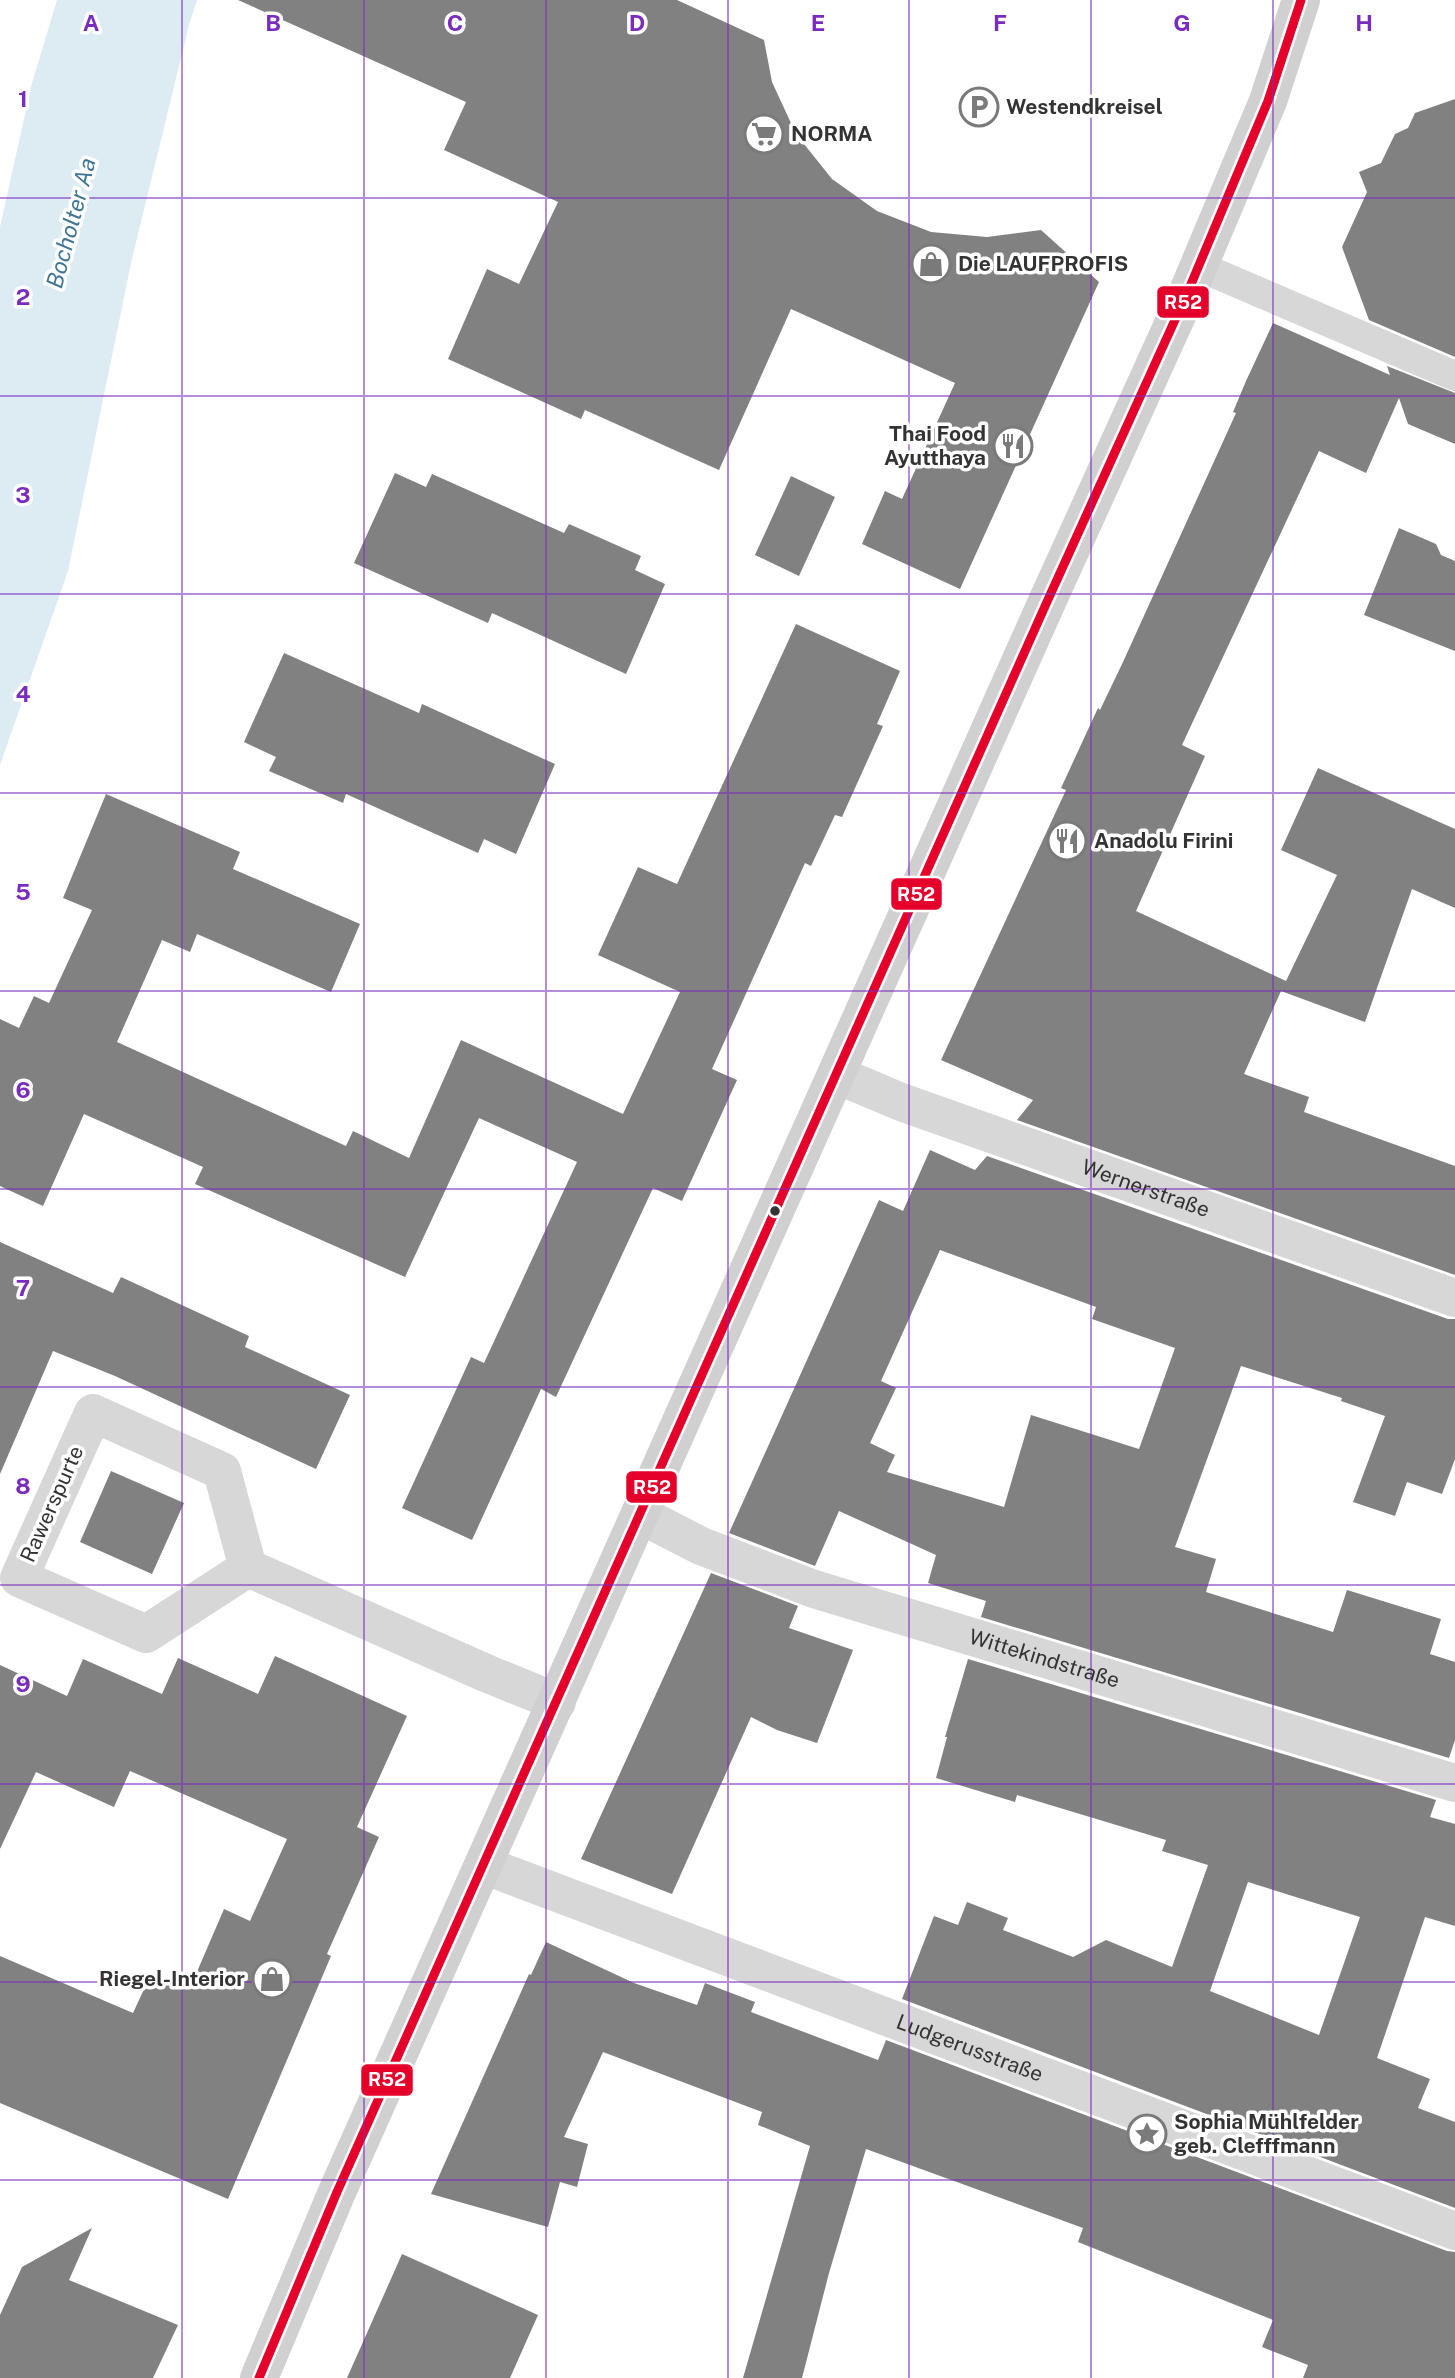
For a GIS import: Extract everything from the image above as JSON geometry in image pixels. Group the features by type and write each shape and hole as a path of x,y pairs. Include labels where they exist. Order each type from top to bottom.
{"main road":[{"path":"258,2378 337,2192 1198,266 1268,101 1301,0"}],"street":[{"name":"Wernerstraße","path":"837,1075 901,1102 1455,1298"},
{"name":"Rawerspurte","path":"93,1413 222,1471 248,1568 146,1634 19,1578 93,1413"},
{"name":"Wittekindstraße","path":"641,1515 701,1546 814,1589 1455,1783"},
{"path":"248,1568 556,1702"},
{"name":"Ludgerusstraße","path":"483,1865 1455,2231"}],"lane":[{"path":"1198,266 1455,376"}],"water":[{"name":"Bocholter Aa","path":"57,0 197,0 131,263 68,571 0,765 0,227 32,83"}],"building":[{"path":"238,0 677,0 764,40 772,82 796,134 832,179 877,211 931,232 987,237 1041,230 1099,282 960,589 862,544 885,491 902,499 955,383 791,309 719,470 585,410 581,419 448,359 487,269 519,284 558,202 444,150 466,102"},
{"path":"1455,99 1455,357 1369,320 1342,247 1367,192 1359,172 1381,163 1395,134 1408,128 1415,113"},
{"path":"1273,323 1390,375 1387,366 1455,393 1455,444 1408,424 1399,398 1366,473 1319,451 1182,745 1205,756 1136,911 1286,981 1337,875 1281,850 1318,768 1455,829 1455,908 1412,889 1365,1022 1281,991 1244,1074 1309,1097 1304,1112 1455,1166 1455,1275 1017,1120 1033,1100 941,1060 1066,790 1061,788 1098,708 1100,710 1123,662 1236,413 1233,412"},
{"path":"395,473 426,487 432,474 564,533 569,524 641,556 635,570 665,584 626,674 492,613 488,623 354,563"},
{"path":"791,476 835,497 799,576 755,555"},
{"path":"1399,528 1436,544 1441,555 1455,561 1455,651 1364,615"},
{"path":"796,624 900,671 877,724 883,726 842,817 835,815 811,866 805,863 712,1069 737,1080 682,1201 653,1188 556,1397 541,1389 472,1540 402,1508 471,1357 484,1363 577,1162 479,1118 405,1277 195,1184 203,1167 84,1114 43,1206 0,1186 0,1019 19,1028 34,996 49,1003 92,910 63,898 106,794 240,852 233,869 360,924 331,992 197,934 190,952 162,940 117,1042 346,1146 353,1131 409,1158 461,1040 623,1114 680,992 598,955 638,867 677,884"},
{"path":"284,653 419,713 422,704 555,764 516,854 484,839 478,853 346,794 343,803 269,771 276,757 244,742"},
{"path":"930,1150 975,1170 987,1156 1448,1319 1455,1319 1455,1459 1442,1494 1407,1482 1395,1516 1353,1502 1385,1416 1341,1401 1342,1398 1241,1366 1175,1547 1216,1559 1206,1592 1333,1632 1347,1590 1441,1619 1430,1654 1455,1662 1455,1740 1449,1758 981,1617 986,1601 928,1583 936,1555 839,1511 815,1566 729,1533 879,1200 903,1211","holes":["940,1250 1096,1307 1092,1319 1175,1348 1139,1449 1031,1415 1004,1507 887,1472 895,1455 870,1443 896,1388 881,1381"]},
{"path":"0,1242 113,1293 121,1277 249,1336 245,1347 350,1395 316,1469 115,1376 53,1351 0,1474"},
{"path":"111,1471 184,1503 152,1574 80,1542"},
{"path":"711,1573 798,1606 789,1628 853,1650 817,1743 777,1730 751,1717 672,1894 581,1859"},
{"path":"275,1656 407,1716 357,1827 379,1837 327,1954 331,1956 228,2199 0,2103 0,1956 133,2013 152,1972 190,1988 224,1909 250,1921 287,1839 130,1771 114,1807 36,1772 0,1849 0,1665 67,1696 83,1659 162,1694 178,1658 258,1694"},
{"path":"968,1659 1436,1800 1430,1817 1455,1824 1455,1926 1425,1917 1377,2058 1430,2079 1418,2108 1455,2122 1455,2208 902,1999 934,1916 958,1925 967,1902 1008,1918 1003,1930 1073,1957 1106,1940 1172,1967 1208,1865 1162,1851 1166,1840 1017,1795 1015,1802 936,1778","holes":["1248,1882 1360,1917 1319,2035 1210,1991"]},
{"path":"546,1942 634,1983 697,2005 705,1983 755,2002 751,2012 878,2060 886,2040 1455,2252 1455,2378 1303,2378 1308,2365 1262,2347 1273,2320 1078,2242 1083,2228 866,2149 829,2273 802,2378 743,2378 810,2146 758,2125 762,2112 603,2052 564,2137 588,2144 577,2187 560,2182 548,2227 431,2194 529,1974 531,1975"},
{"path":"92,2228 69,2280 178,2325 153,2378 0,2378 0,2315 22,2267"},
{"path":"402,2254 538,2315 510,2378 347,2378"}],"transit line":[{"name":"R52","path":"259,2378 337,2192 1189,289 1268,101 1301,0"}],"place":[{"name":"Westendkreisel","path":"979,107"},
{"name":"NORMA","path":"764,134"},
{"name":"Die LAUFPROFIS","path":"931,264"},
{"name":"Thai Food Ayutthaya","path":"1013,446"},
{"name":"Anadolu Firini","path":"1067,841"},
{"name":"Riegel-Interior","path":"272,1979"},
{"name":"Sophia Mühlfelder geb. Clefffmann","path":"1147,2134"}]}
